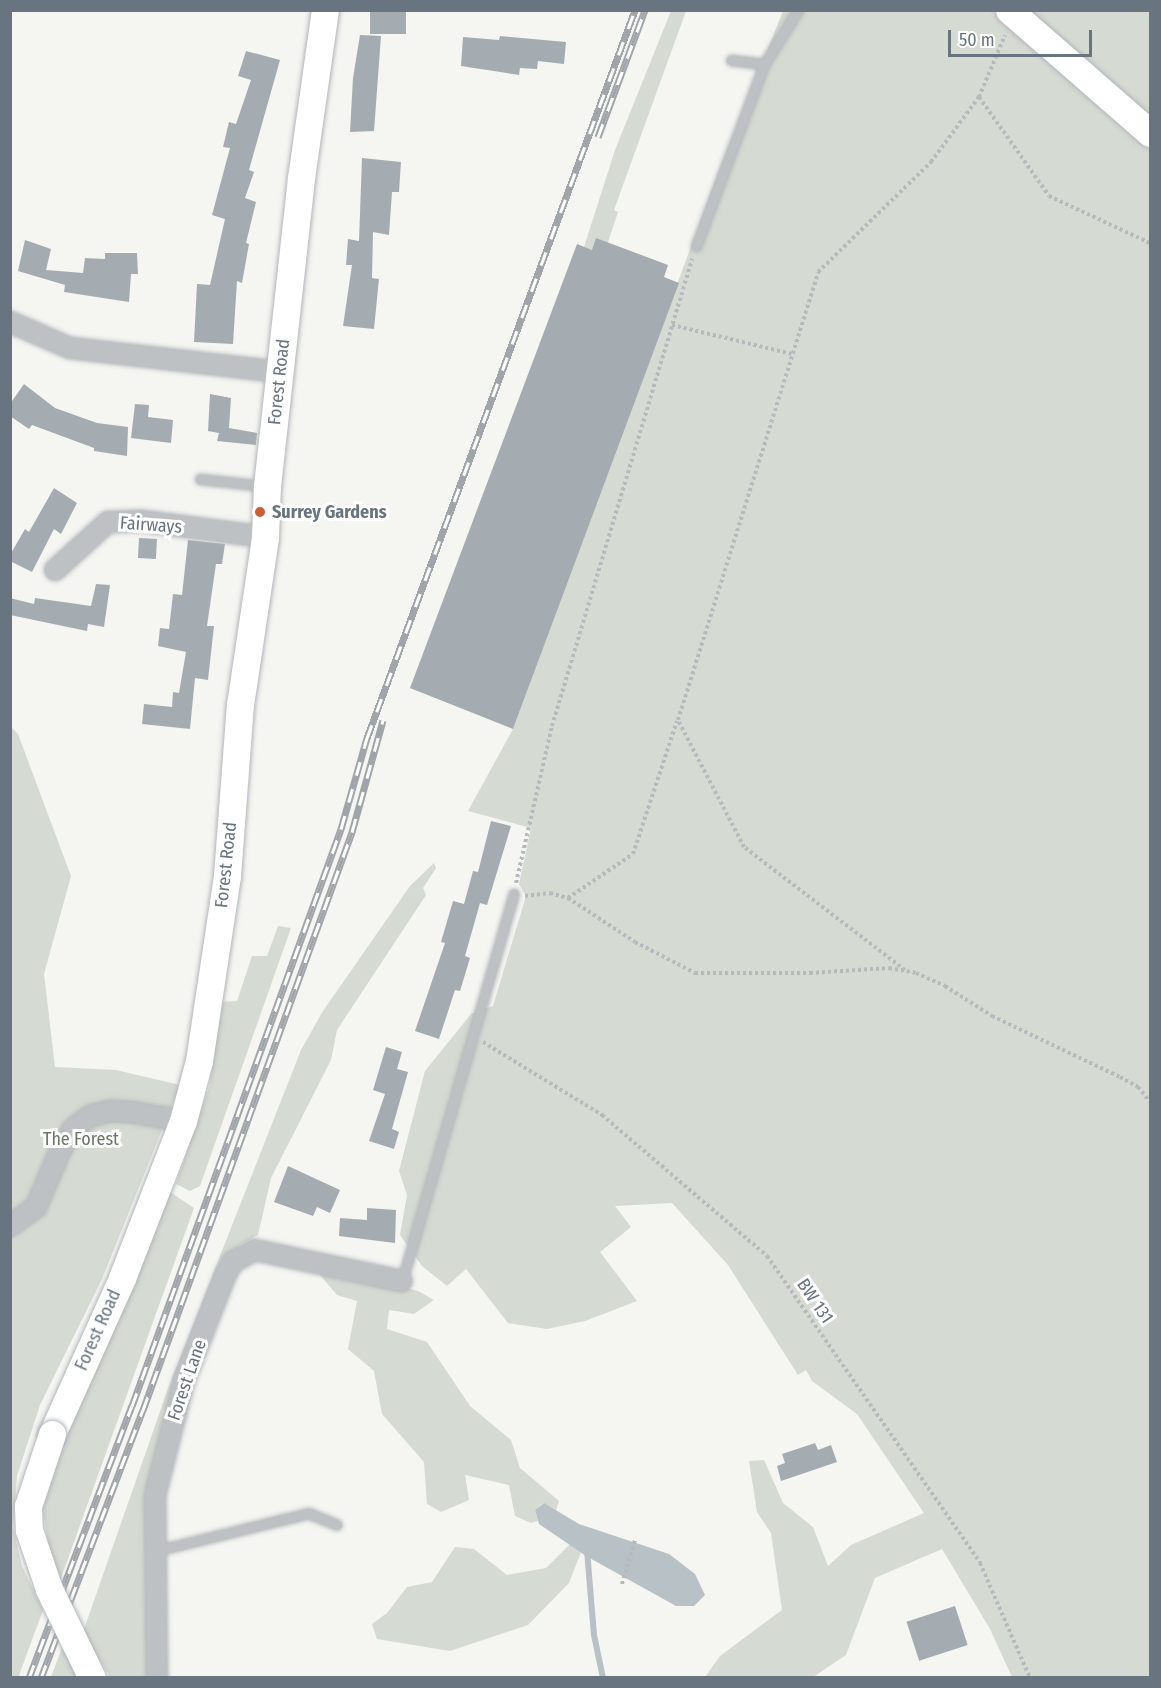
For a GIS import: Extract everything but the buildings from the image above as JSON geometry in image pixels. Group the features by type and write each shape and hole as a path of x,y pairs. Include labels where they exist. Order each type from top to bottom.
{"street":[{"name":"Forest Road","path":"92,1677 49,1589 28,1530 28,1506 52,1434 122,1278 183,1121 199,1061 227,876 240,705 265,537 267,486 301,178 325,10"},
{"path":"1008,20 1150,133"},
{"path":"10,322 70,348 281,372"},
{"name":"Fairways","path":"55,570 108,522 142,521 265,537"},
{"path":"10,1226 36,1208 73,1129 90,1116 110,1111 131,1112 183,1121"},
{"name":"Forest Lane","path":"157,1677 155,1496 167,1438 184,1381 233,1262 245,1253 265,1250 402,1281"}],"lane":[{"path":"696,246 764,64 798,10"},
{"path":"731,60 764,64"},
{"path":"200,479 267,486"},
{"path":"402,1281 514,894"},
{"path":"154,1551 308,1513 337,1525"}],"path":[{"path":"568,898 633,854 678,720 818,272 931,162 979,97 1008,20"},
{"path":"979,97 1048,196 1150,243"},
{"path":"696,246 552,726 514,894 550,892 568,898 635,942 695,973 810,973 851,968 907,972 945,986 992,1016 1120,1077 1138,1087 1150,1102"},
{"path":"672,326 792,354"},
{"path":"678,720 744,847 907,972"},
{"name":"BW 131","path":"472,1035 602,1115 767,1256 980,1563 1030,1677"},
{"path":"622,1584 635,1540"}],"green space":[{"path":"671,11 686,11 614,210 618,212 608,242 592,250 584,247 615,150"},
{"path":"783,11 1150,11 1150,1677 1012,1677 990,1629 942,1549 875,1578 846,1655 813,1677 705,1677 720,1656 782,1610 771,1533 757,1512 749,1461 764,1460 783,1503 813,1527 828,1566 851,1545 924,1513 857,1414 812,1381 806,1370 798,1375 728,1265 672,1203 615,1206 631,1227 600,1252 637,1301 585,1321 547,1329 508,1323 466,1269 447,1286 422,1266 400,1235 407,1195 399,1171 425,1071 471,1014 493,1006 526,896 519,884 531,828 468,811 513,729 720,168"},
{"name":"The Forest","path":"10,726 18,734 71,876 44,974 55,1067 116,1070 180,1085 102,1279 40,1405 17,1476 13,1527 22,1566 43,1610 18,1678 10,1677"},
{"path":"434,863 436,868 423,888 426,895 337,1030 331,1060 271,1178 258,1235 238,1246 216,1281 152,1478 150,1677 110,1677 83,1632 170,1383 301,1050 323,1011 410,886"},
{"path":"278,926 291,928 200,1186 190,1191 176,1184 210,1085 218,1002 237,1001 252,956 267,956"},
{"path":"170,1192 194,1208 60,1581 50,1556 42,1504 44,1479"},
{"path":"320,1267 418,1291 434,1300 414,1314 389,1310 387,1329 427,1342 470,1406 511,1440 520,1468 559,1501 556,1510 543,1503 535,1510 538,1521 531,1523 515,1516 509,1485 465,1475 469,1500 441,1512 427,1504 424,1462 382,1414 374,1371 348,1349 357,1301 337,1295 320,1275"},
{"path":"570,1544 581,1552 569,1583 528,1625 450,1651 377,1639 372,1624 387,1613 407,1587 432,1582 455,1547 474,1549 507,1575 546,1568"},
{"path":"62,1648 79,1677 51,1677"}],"shaded area":[{"path":"544,1503 579,1524 669,1554 695,1574 705,1595 694,1606 676,1606 586,1556 539,1524 535,1510"}],"waterway":[{"path":"587,1550 594,1635 603,1678"}],"railway":[{"path":"29,1678 132,1406 341,829 367,738 635,10"},
{"path":"598,137 645,10"},
{"path":"41,1678 143,1410 352,832 383,720"}],"place":[{"name":"Surrey Gardens","path":"260,512"}]}
